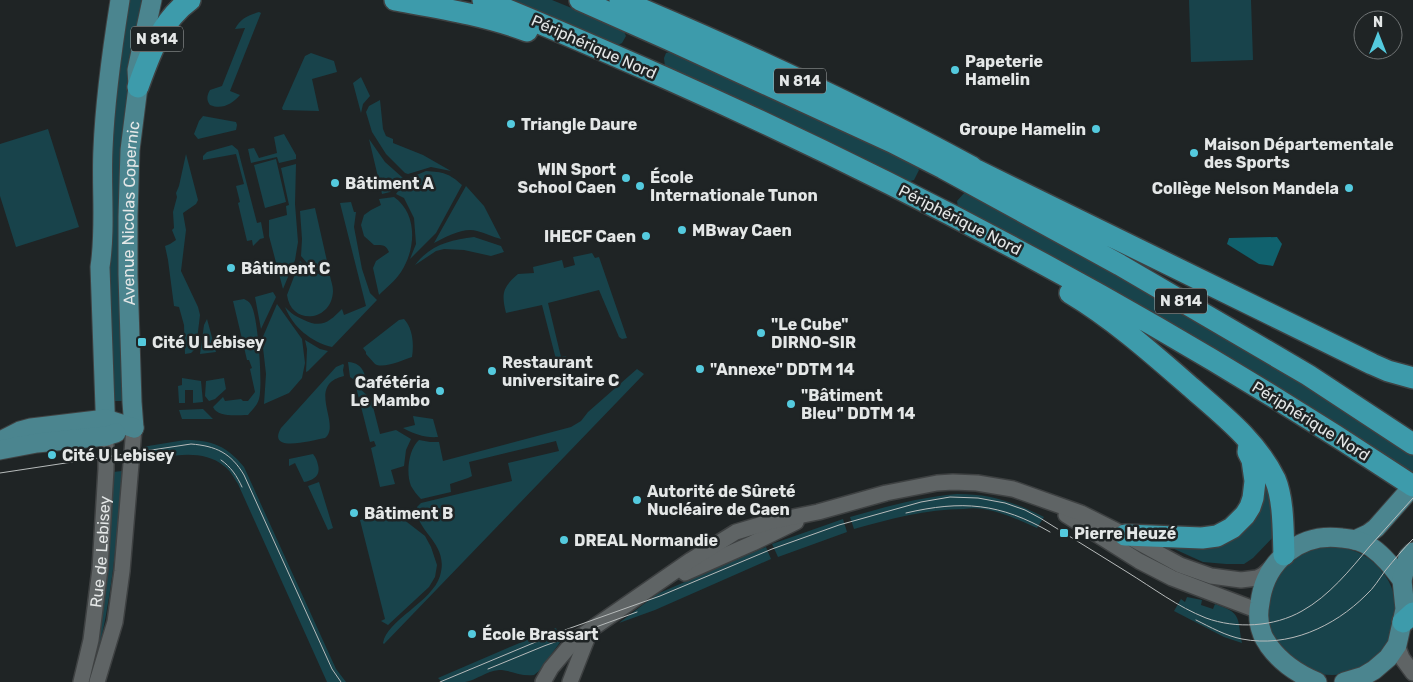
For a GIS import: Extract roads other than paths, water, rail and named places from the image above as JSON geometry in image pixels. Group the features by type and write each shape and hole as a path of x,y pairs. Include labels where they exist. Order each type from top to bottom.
{"highway":[{"name":"N 814","path":"138,87 161,32 181,7 190,0"},
{"name":"N 814","path":"395,0 458,11 514,26 561,44 588,43"},
{"name":"Périphérique Nord","path":"483,0 545,24 739,110 895,186 1037,260 1136,315 1284,403 1413,486"},
{"name":"N 814","path":"580,0 900,146 1120,265 1308,375 1413,444"},
{"name":"N 814","path":"620,0 702,35 905,131 1292,352 1308,375"},
{"name":"N 814","path":"976,170 1372,364 1413,378"},
{"name":"N 814","path":"1037,260 1052,282 1125,331 1221,414 1261,454 1276,482 1282,510 1278,561"},
{"path":"1125,535 1202,538 1216,536 1232,528 1250,508 1253,498 1255,481 1252,460 1248,452 1250,442"}],"main road":[{"name":"Avenue Nicolas Copernic","path":"106,427 100,267 103,250 102,150 108,80 120,0"},
{"name":"Avenue Nicolas Copernic","path":"134,428 128,216 130,150 138,87 137,70 152,0"},
{"path":"0,450 106,427"},
{"path":"0,440 31,428 134,428"},
{"path":"1355,540 1376,528 1413,486"},
{"path":"1317,682 1286,665 1274,653 1262,635 1259,624 1261,594 1264,584 1278,561 1299,544 1331,536 1355,540 1370,547 1381,555 1402,580"},
{"path":"1344,682 1364,676 1374,670 1388,658 1398,645 1408,617 1405,609 1402,580 1408,557 1413,552"}],"street":[{"name":"Rue de Lebisey","path":"81,682 91,640 99,578 106,470 106,427"},
{"name":"Rue de Lebisey","path":"97,682 115,622 122,571 134,428"},
{"path":"544,682 551,668 574,641 691,560 736,532 769,522 818,512 909,488 954,482 995,485 1013,489 1081,514 1180,565 1211,576 1241,580 1257,578 1278,561"},
{"path":"1046,502 1139,561 1172,578 1259,611"},
{"path":"1176,571 1204,580 1228,579"},
{"path":"570,682 590,631"},
{"path":"1398,645 1402,658 1413,673"}],"tram line":[{"path":"0,473 191,444 222,452 234,461 244,475 332,669 341,682"},
{"path":"221,460 233,472 242,487"},
{"path":"440,682 562,631 660,596 772,549 839,525 921,502 950,497 978,498 1005,503 1025,510 1176,603 1206,618 1218,622 1242,625 1267,623 1302,611 1321,598 1347,573 1413,498"},
{"path":"906,513 945,506 980,507 1014,515 1050,532"},
{"path":"1196,620 1230,636 1259,641 1293,637 1309,632 1340,617 1353,606 1372,589 1388,567 1413,539"},
{"path":"488,669 637,612"}],"place":[{"name":"Papeterie Hamelin","path":"955,70"},
{"name":"Triangle Daure","path":"511,124"},
{"name":"Groupe Hamelin","path":"1096,129"},
{"name":"Maison Départementale des Sports","path":"1194,153"},
{"name":"WIN Sport School Caen","path":"626,178"},
{"name":"Bâtiment A","path":"335,183"},
{"name":"École Internationale Tunon","path":"640,186"},
{"name":"Collège Nelson Mandela","path":"1349,188"},
{"name":"MBway Caen","path":"682,230"},
{"name":"IHECF Caen","path":"646,236"},
{"name":"Bâtiment C","path":"231,268"},
{"name":"\"Le Cube\" DIRNO-SIR","path":"761,333"},
{"name":"Cité U Lébisey","path":"142,342"},
{"name":"\"Annexe\" DDTM 14","path":"700,369"},
{"name":"Restaurant universitaire C","path":"492,371"},
{"name":"Cafétéria Le Mambo","path":"440,391"},
{"name":"\"Bâtiment Bleu\" DDTM 14","path":"791,404"},
{"name":"Cité U Lebisey","path":"52,455"},
{"name":"Autorité de Sûreté Nucléaire de Caen","path":"637,500"},
{"name":"Bâtiment B","path":"354,513"},
{"name":"Pierre Heuzé","path":"1064,533"},
{"name":"DREAL Normandie","path":"564,540"},
{"name":"École Brassart","path":"472,634"}]}
